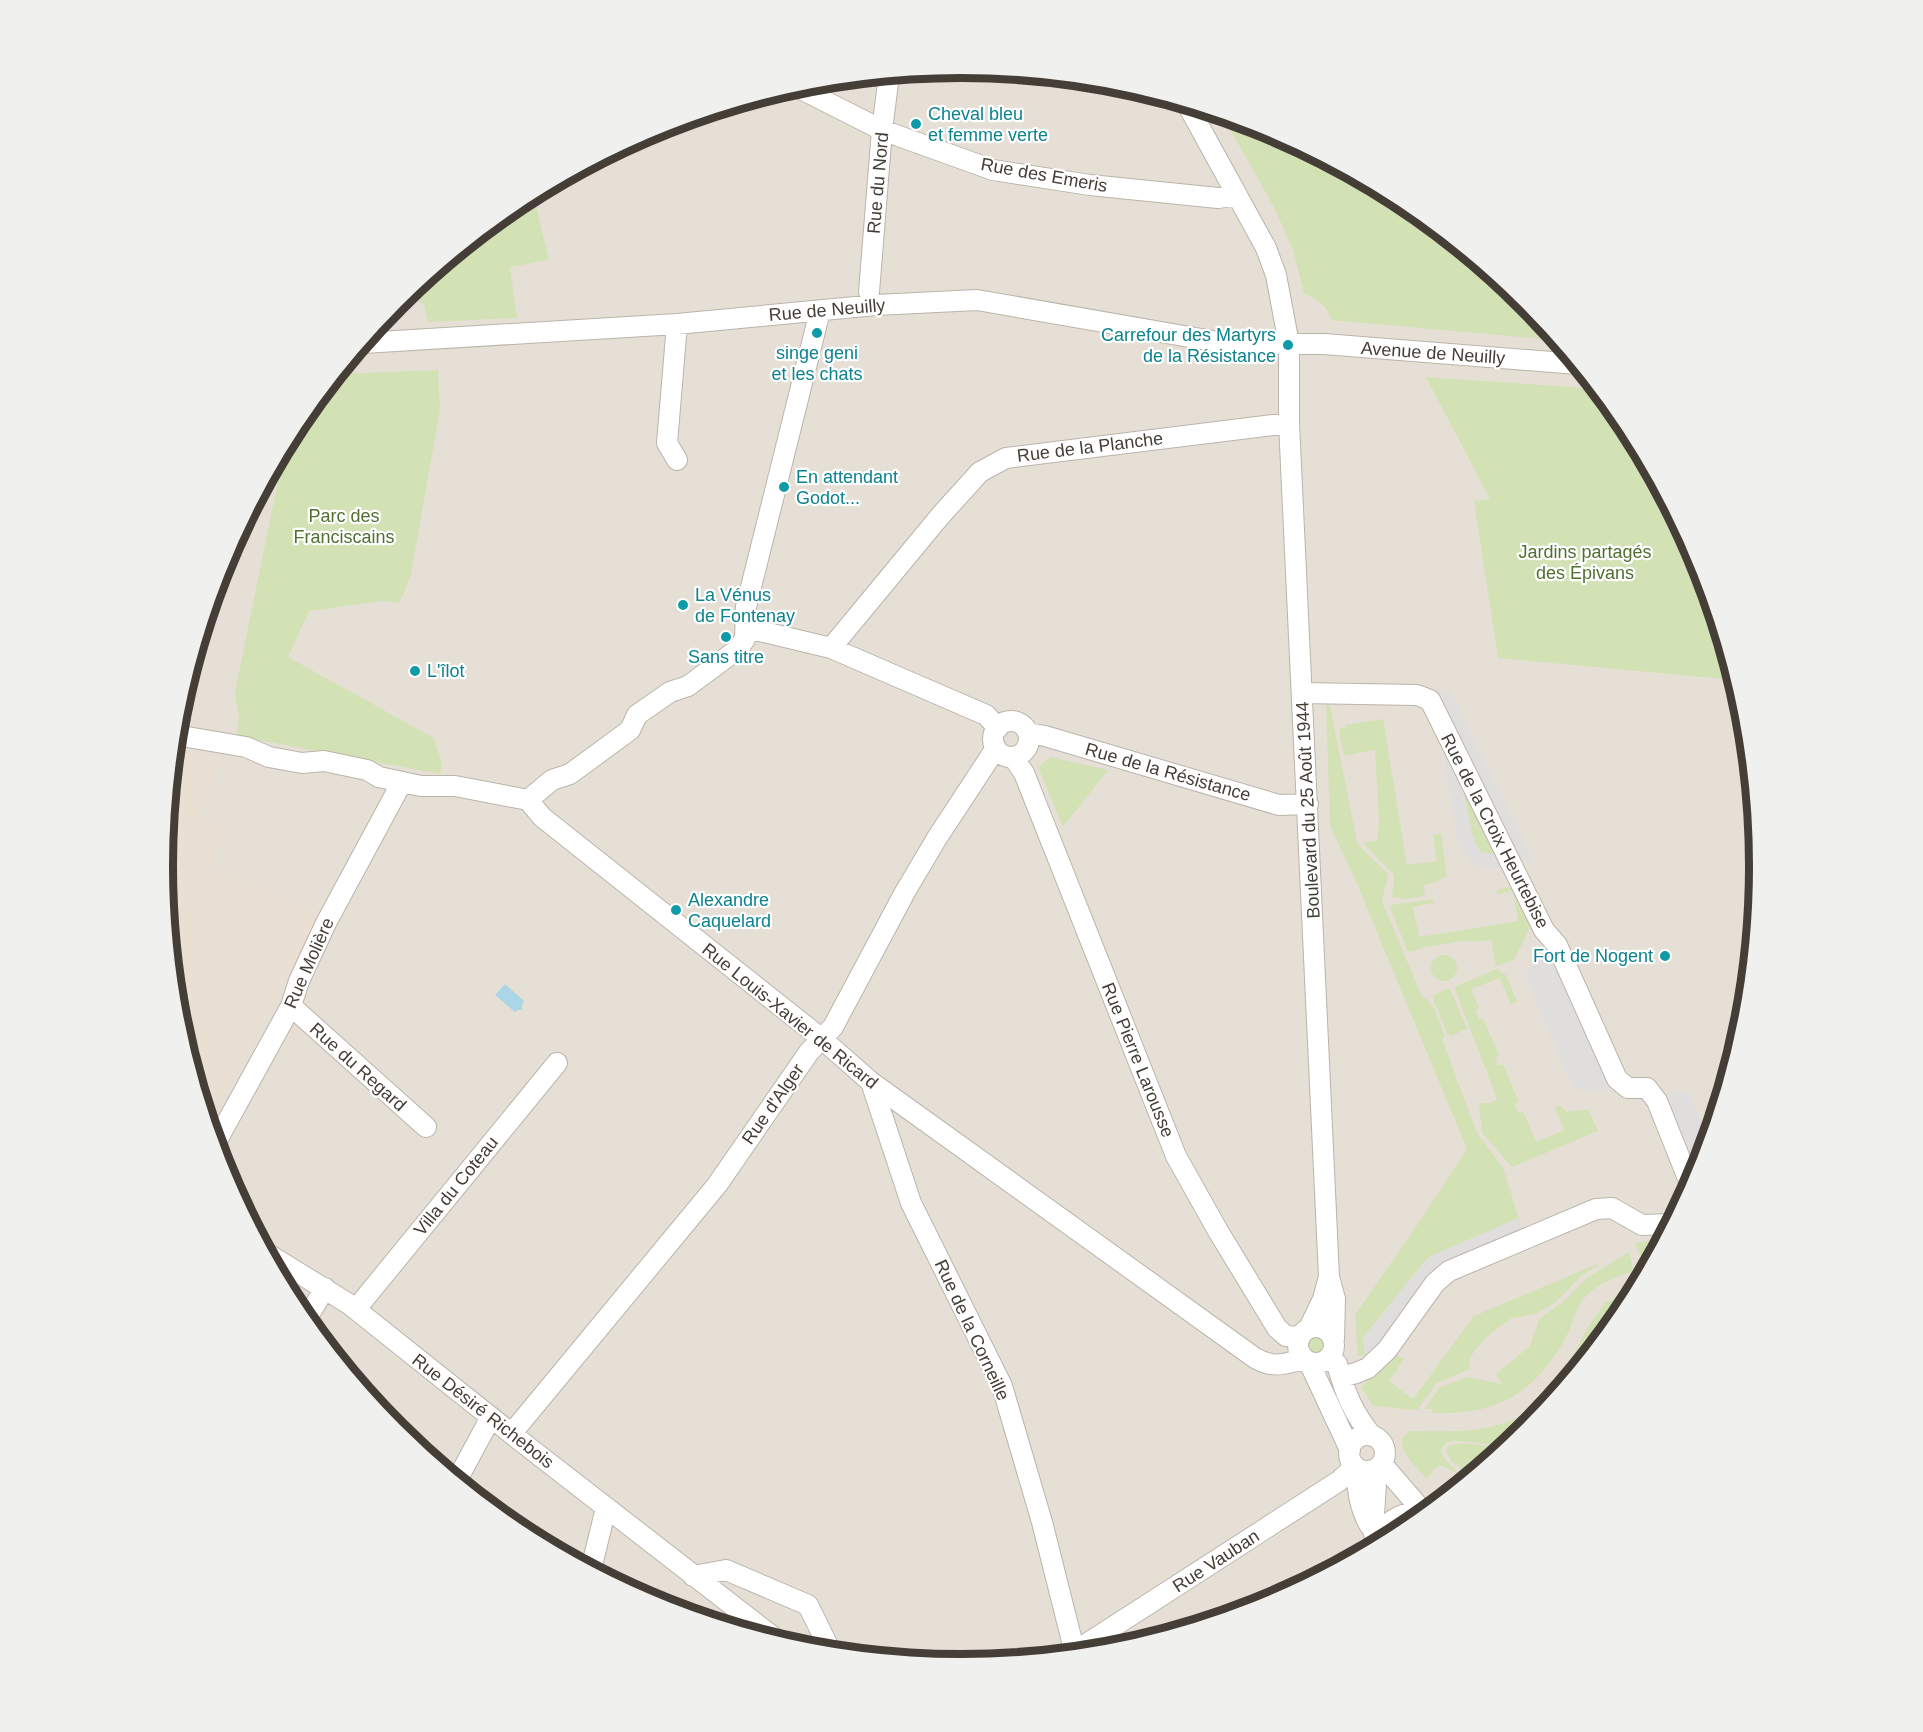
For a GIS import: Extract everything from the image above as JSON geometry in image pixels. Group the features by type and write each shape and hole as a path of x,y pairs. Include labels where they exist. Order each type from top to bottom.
{"street":[{"name":"Rue du Nord","path":"869,292 882,130 889,82"},
{"name":"Rue des Emeris","path":"809,93 882,130 993,170 1090,185 1218,198 1236,195"},
{"name":"Boulevard du 25 Août 1944","path":"1192,113 1266,248 1273,266 1289,344 1289,423 1329,1277 1335,1299 1334,1345 1341,1377 1358,1419 1372,1436"},
{"name":"Rue de Neuilly","path":"373,341 676,324 887,304 977,300 1230,344 1289,344"},
{"path":"185,736 246,747 269,757 302,763 324,761 367,770 379,777 421,786 455,786 528,800 552,780 570,774 630,730 637,715 670,692 688,686 738,649 745,639 746,607 820,311"},
{"path":"676,324 667,443 676,460"},
{"name":"Avenue de Neuilly","path":"1289,344 1324,344 1568,363"},
{"name":"Rue de la Planche","path":"831,648 941,515 980,472 1006,458 1289,423"},
{"path":"746,625 756,630 831,648 986,715 998,728"},
{"name":"Rue de la Croix Heurtebise","path":"1302,693 1417,695 1430,700 1544,930 1557,945 1617,1079 1628,1088 1647,1088 1657,1101 1687,1175"},
{"path":"1006,722 1022,725 1028,733 1027,749 1013,757 1003,755 996,748 993,738 998,728 1006,722"},
{"name":"Rue de la Résistance","path":"1028,733 1046,736 1280,805 1308,804"},
{"name":"Rue d'Alger","path":"512,1433 717,1185 809,1052 833,1028 905,892 996,748"},
{"name":"Rue Pierre Larousse","path":"1013,757 1023,771 1176,1156 1277,1328 1286,1336 1304,1333"},
{"name":"Rue Molière","path":"220,1133 291,1006 299,981 326,923 402,782"},
{"name":"Rue Louis-Xavier de Ricard","path":"528,800 542,817 822,1039 871,1082 1255,1358 1267,1365 1276,1366 1307,1361"},
{"name":"Rue du Regard","path":"291,1006 426,1127"},
{"name":"Villa du Coteau","path":"356,1309 557,1063"},
{"name":"Rue de la Corneille","path":"871,1082 910,1203 1002,1386 1042,1522 1072,1646"},
{"path":"1341,1377 1368,1368 1387,1350 1435,1283 1449,1271 1596,1209 1612,1208 1642,1225 1663,1224"},
{"name":"Rue Désiré Richebois","path":"280,1261 356,1309 606,1508 761,1628"},
{"name":"Boulevard du 25 Août 1944","path":"1304,1333 1323,1299 1329,1277"},
{"path":"311,1311 325,1288"},
{"path":"1307,1361 1321,1363 1327,1360 1334,1345 1331,1334 1321,1327 1304,1333 1298,1348 1307,1361 1354,1461 1367,1471 1379,1466"},
{"path":"461,1473 491,1417"},
{"path":"1374,1536 1366,1519 1356,1481 1352,1444 1361,1436 1372,1436 1378,1439 1385,1454 1379,1466 1376,1535"},
{"name":"Rue Vauban","path":"1089,1643 1339,1481 1354,1461"},
{"path":"1379,1466 1418,1507"},
{"path":"593,1562 606,1508"},
{"path":"1381,1532 1394,1519 1411,1513"},
{"path":"693,1575 726,1570 808,1605 826,1642"}],"shaded area":[{"path":"962,78 1064,85 1115,93 1215,120 1310,159 1356,184 1441,241 1481,274 1519,309 1587,386 1617,428 1668,517 1690,564 1723,662 1743,763 1748,814 1750,866 1743,969 1723,1070 1708,1119 1690,1168 1644,1260 1617,1304 1587,1346 1554,1386 1519,1423 1441,1491 1356,1548 1310,1573 1215,1612 1165,1627 1115,1639 1013,1652 962,1654 859,1647 808,1639 708,1612 613,1573 567,1548 482,1491 442,1458 404,1423 336,1346 306,1304 255,1215 233,1168 200,1070 180,969 175,918 173,866 180,763 200,662 215,613 233,564 279,472 306,428 336,386 369,346 404,309 482,241 567,184 613,159 708,120 758,105 808,93 910,80"},
{"path":"1434,690 1451,692 1535,864 1515,861"},
{"path":"182,750 221,758 199,817 226,828 211,869 321,911 219,1105 209,1100 200,1070 180,969 173,866 175,814"},
{"path":"1448,754 1466,790 1464,794 1477,847 1482,853 1498,854 1502,868 1487,869 1476,866 1462,852 1458,844 1444,759"},
{"path":"1545,946 1552,947 1612,1080 1610,1086 1603,1091 1583,1092 1571,1085 1528,984 1526,975"},
{"path":"1675,1090 1689,1094 1704,1129 1691,1165 1666,1106 1671,1092"},
{"path":"1519,1218 1525,1232 1454,1262 1376,1349 1367,1357 1365,1355 1363,1339 1424,1262 1431,1256"}],"green space":[{"path":"1227,125 1310,159 1399,211 1481,274 1519,309 1545,336 1544,339 1331,320 1324,307 1304,293 1293,250 1274,207"},
{"path":"535,204 549,260 510,267 517,318 428,322 424,304 420,303 419,295 442,274 482,241"},
{"name":"Parc des Franciscains","path":"438,370 440,409 411,574 400,603 382,601 309,611 288,657 434,738 442,764 440,774 236,736 239,719 235,692 280,470 306,428 346,374"},
{"name":"Jardins partagés des Épivans","path":"1426,377 1589,388 1617,428 1668,517 1690,564 1708,613 1727,679 1498,658 1474,501 1490,499"},
{"path":"1326,699 1330,706 1357,842 1388,875 1382,901 1422,997 1427,999 1436,1014 1445,1037 1442,1039 1477,1133 1503,1168 1519,1218 1431,1256 1424,1262 1366,1334 1363,1339 1365,1355 1358,1356 1355,1315 1467,1149 1355,879 1330,826"},
{"path":"1383,719 1407,865 1437,861 1433,835 1441,834 1447,876 1434,883 1423,885 1425,896 1404,899 1392,897 1394,875 1365,845 1365,842 1377,841 1379,824 1375,750 1344,756 1339,729 1345,728 1345,725"},
{"path":"1051,757 1108,770 1063,827 1038,767"},
{"path":"1466,790 1498,854 1482,853 1474,840 1464,794"},
{"path":"1512,887 1516,889 1529,920 1529,929 1514,960 1496,966 1491,940 1471,942 1470,940 1408,952 1390,908 1392,905 1433,899 1434,903 1413,907 1419,937 1518,921 1513,891 1496,894 1499,889"},
{"path":"1444,955 1453,959 1457,968 1453,977 1444,981 1435,977 1431,968 1435,959"},
{"path":"1497,969 1506,975 1517,1001 1511,1005 1500,978 1471,989 1479,1008 1475,1010 1479,1019 1483,1018 1499,1055 1495,1057 1498,1066 1503,1064 1519,1102 1515,1104 1518,1113 1523,1111 1536,1142 1564,1130 1555,1107 1560,1105 1567,1112 1588,1109 1598,1131 1512,1167 1482,1133 1479,1103 1491,1103 1497,1099 1455,989 1456,986"},
{"path":"1450,989 1467,1028 1452,1036 1448,1035 1432,996"},
{"path":"1655,1240 1647,1254 1640,1256 1635,1243"},
{"path":"1629,1252 1634,1271 1603,1283 1586,1296 1579,1306 1564,1341 1538,1376 1524,1389 1493,1406 1475,1410 1432,1413 1432,1409 1425,1409 1440,1387 1467,1377 1502,1384 1496,1374 1530,1346 1539,1320 1563,1302 1587,1278"},
{"path":"1602,1262 1579,1278 1557,1301 1538,1313 1510,1319 1489,1335 1469,1360 1470,1369 1437,1383 1417,1410 1373,1406 1361,1387 1379,1372 1394,1354 1404,1359 1389,1381 1413,1399 1474,1316"},
{"path":"1622,1295 1568,1369 1588,1327 1605,1303"},
{"path":"1317,1332 1323,1337 1327,1346 1323,1356 1317,1358 1306,1353 1305,1344 1306,1339"},
{"path":"1561,1378 1519,1423 1497,1443 1462,1441 1445,1443 1441,1450 1442,1454 1457,1473 1440,1465 1427,1479 1403,1449 1404,1436 1410,1431 1470,1430 1514,1419 1532,1408"},
{"path":"1462,1443 1493,1447 1466,1471 1452,1462 1446,1452 1448,1446"}],"water":[{"path":"505,984 524,1001 522,1010 515,1012 495,995"}],"place":[{"name":"Cheval bleu et femme verte","path":"916,124"},
{"name":"singe geni et les chats","path":"817,333"},
{"name":"Carrefour des Martyrs de la Résistance","path":"1288,345"},
{"name":"En attendant Godot...","path":"784,487"},
{"name":"La Vénus de Fontenay","path":"683,605"},
{"name":"Sans titre","path":"726,637"},
{"name":"L'îlot","path":"415,671"},
{"name":"Alexandre Caquelard","path":"676,910"},
{"name":"Fort de Nogent","path":"1665,956"}]}
